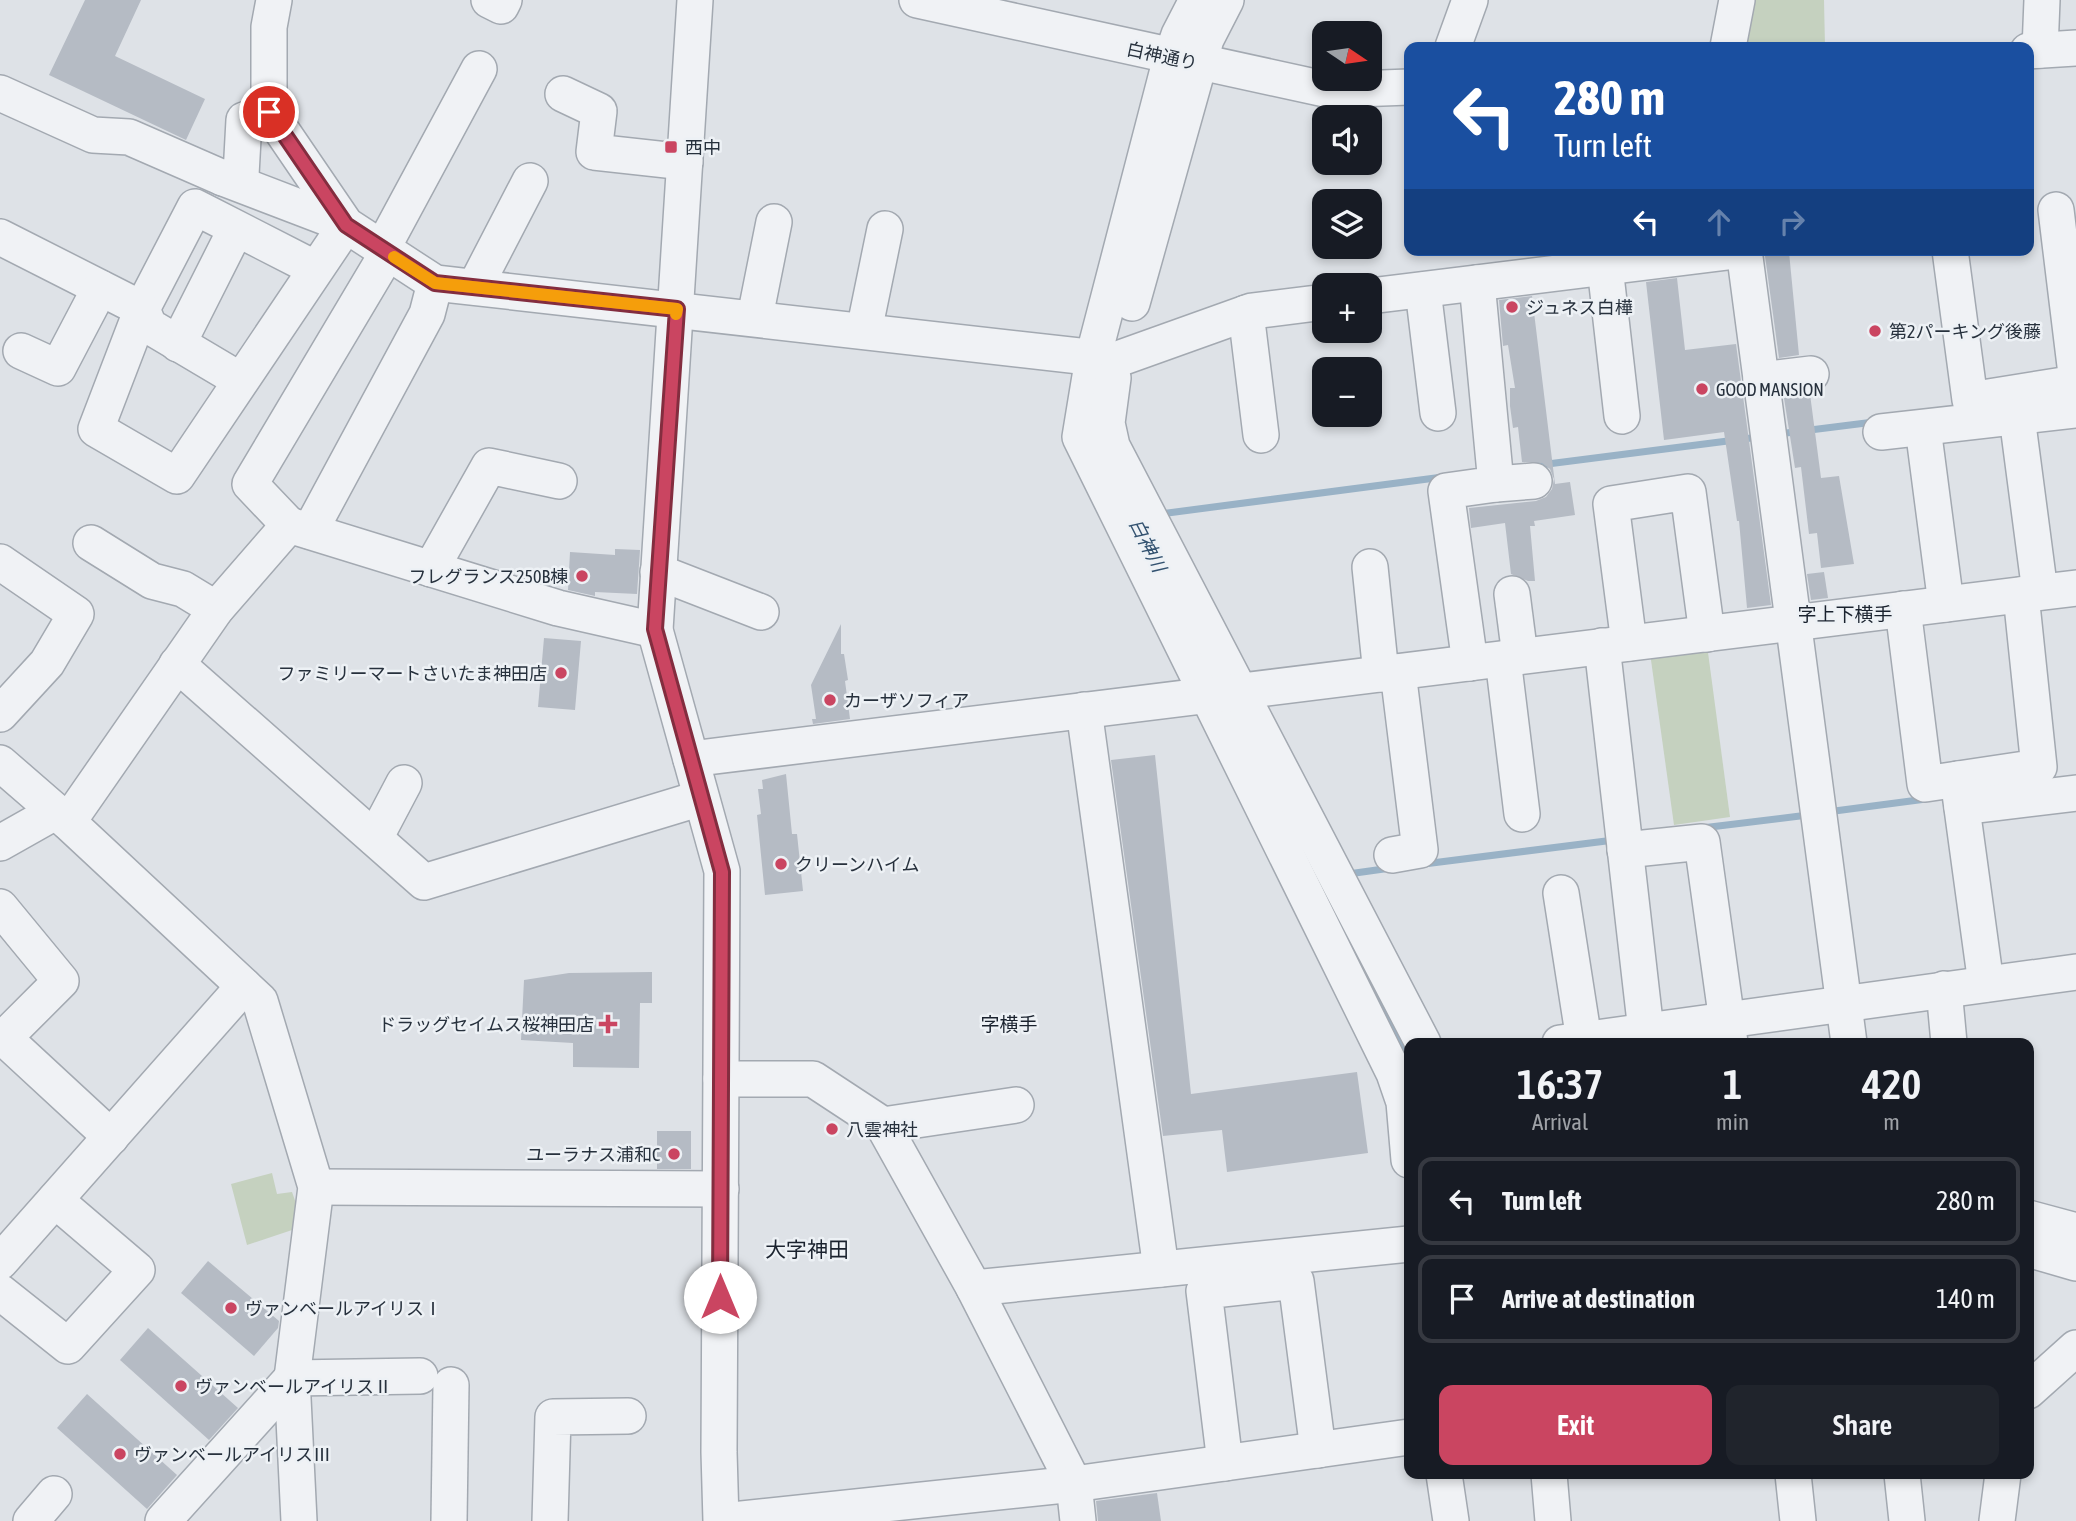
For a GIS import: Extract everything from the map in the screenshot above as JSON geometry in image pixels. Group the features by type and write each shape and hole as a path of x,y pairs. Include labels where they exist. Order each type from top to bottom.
{"street":[{"path":"274,0 269,27 269,112 346,225"},
{"path":"489,0 501,6 505,0"},
{"path":"695,0 655,629 722,872 719,1452 722,1521 1074,1484 1404,1438"},
{"name":"白神通り","path":"917,0 994,9 1186,61 1329,90 1404,87"},
{"path":"1186,61 1179,35 1197,0"},
{"path":"1226,0 1206,39 1186,61 1105,359 1080,438 1207,695 1401,1071 1404,1102"},
{"path":"1455,42 1470,0"},
{"path":"1729,42 1737,0"},
{"path":"2042,0 2034,50 2076,48"},
{"path":"479,69 385,250 250,484 300,528 558,608 655,629"},
{"path":"0,93 93,135 129,137 223,178 346,225 435,283 755,317 1105,359 1245,313 1312,304"},
{"path":"563,94 599,111 594,152 685,162"},
{"path":"223,178 241,175 244,120 269,112"},
{"path":"475,287 530,181"},
{"path":"316,269 195,207 142,309 96,429 177,476 346,225"},
{"path":"2053,210 2076,374"},
{"path":"755,317 774,222"},
{"path":"178,344 236,229"},
{"path":"864,331 886,229"},
{"path":"0,237 142,309 149,326 240,380"},
{"path":"1382,295 1695,256"},
{"path":"1745,256 1848,1038"},
{"path":"1952,256 1970,400 2045,407"},
{"path":"1605,267 1622,416"},
{"path":"0,843 62,817 216,609 300,528 427,314 435,283"},
{"path":"1477,283 1496,484"},
{"path":"20,351 58,368 100,288"},
{"path":"1423,290 1438,413"},
{"path":"1245,313 1261,435"},
{"path":"1105,359 1107,423 1112,446 1420,1038"},
{"path":"1761,380 1811,374"},
{"path":"1881,432 1923,428 2045,407 2076,383"},
{"path":"1960,793 2039,766 2031,594 2045,407"},
{"path":"1923,428 1946,604"},
{"path":"431,569 489,466 559,481"},
{"path":"1522,814 1497,659 1446,491 1534,481"},
{"path":"1646,1031 1625,850 1611,504 1688,492 1707,634"},
{"path":"92,543 152,581 183,589 216,609"},
{"path":"0,562 76,614 47,663 0,714"},
{"path":"1370,567 1420,850 1392,855"},
{"path":"658,572 761,612"},
{"path":"691,759 2076,588"},
{"path":"1497,659 1512,594"},
{"path":"1903,609 1925,784 1960,793 2076,793"},
{"path":"177,664 424,882 701,798"},
{"path":"1084,710 1161,1269"},
{"path":"0,763 260,1001 316,1187 292,1378 299,1521"},
{"path":"375,838 404,783"},
{"path":"1960,793 1986,984"},
{"path":"1625,850 1702,842 1728,1031"},
{"path":"1561,893 1572,1038"},
{"path":"0,907 61,981 4,1038 111,1137"},
{"path":"1594,1038 1646,1031 1728,1031 1843,1002 2076,972"},
{"path":"0,1262 244,986"},
{"path":"1944,989 1949,1038"},
{"path":"721,1079 813,1079 883,1125 974,1288 1074,1484 1078,1521"},
{"path":"883,1125 1016,1105"},
{"path":"316,1187 720,1189"},
{"path":"0,1292 68,1346 137,1270 55,1200"},
{"path":"2034,1220 2076,1231"},
{"path":"974,1288 1404,1245"},
{"path":"2034,1251 2076,1263"},
{"path":"1225,1463 1204,1291 1296,1281 1318,1450"},
{"path":"2034,1386 2076,1348"},
{"path":"163,1521 292,1378 436,1380 449,1521"},
{"path":"550,1521 553,1418 628,1416"},
{"path":"1445,1479 1451,1521"},
{"path":"1549,1479 1553,1521"},
{"path":"1794,1479 1798,1521"},
{"path":"1903,1479 1907,1521"},
{"path":"1997,1521 2002,1479"},
{"path":"31,1521 54,1494"}],"green space":[{"path":"1748,0 1824,0 1825,42 1740,42"},
{"path":"1707,645 1730,817 1674,825 1650,653"},
{"path":"272,1173 277,1194 292,1192 304,1226 247,1245 231,1184"}],"building":[{"path":"85,0 141,0 115,56 205,99 186,140 49,75"},
{"path":"1765,256 1789,256 1799,355 1779,358"},
{"name":"GOOD MANSION","path":"1677,278 1685,350 1736,344 1771,605 1747,608 1739,521 1724,432 1664,440 1646,282"},
{"path":"1532,296 1555,484 1570,482 1575,515 1534,521 1535,526 1530,526 1535,581 1528,581 1511,574 1505,523 1471,528 1469,508 1536,501 1546,497 1552,489 1554,479 1550,469 1542,463 1522,462 1518,427 1513,428 1510,406 1510,388 1515,388 1508,345 1503,346 1499,300"},
{"path":"1810,394 1821,478 1839,476 1854,564 1821,568 1817,533 1809,534 1801,467 1795,468 1784,398"},
{"path":"615,549 640,550 637,594 595,592 595,596 568,590 570,552 615,555"},
{"path":"1824,572 1828,598 1811,600 1807,574"},
{"name":"カーザソフィア","path":"841,624 841,654 844,654 848,680 845,681 850,719 813,724 812,719 816,719 811,685"},
{"path":"544,638 581,641 575,710 538,707"},
{"path":"1155,755 1191,1094 1357,1072 1368,1153 1227,1172 1222,1130 1163,1136 1111,760"},
{"path":"786,774 792,834 797,834 803,891 765,895 757,815 761,814 758,789 763,789 762,780"},
{"path":"652,972 652,1003 640,1003 639,1068 573,1067 573,1043 521,1040 524,980 569,973"},
{"name":"ユーラナス浦和C","path":"657,1131 691,1131 691,1169 657,1169"},
{"name":"ヴァンベールアイリスⅠ","path":"208,1261 279,1321 278,1328 254,1356 181,1293"},
{"name":"ヴァンベールアイリスⅡ","path":"148,1328 238,1408 209,1440 120,1360"},
{"name":"ヴァンベールアイリスⅢ","path":"87,1394 177,1475 147,1509 57,1428"},
{"path":"1157,1493 1161,1521 1098,1521 1096,1501"}],"waterway":[{"path":"1778,434 1874,422"},
{"path":"1532,466 1759,437"},
{"path":"1160,514 1443,477"},
{"path":"1827,812 1926,799"},
{"path":"1702,828 1808,815"},
{"path":"1424,864 1614,840"},
{"path":"1348,874 1391,868"},
{"name":"白神川","path":"1374,996 1404,1050"}],"slow traffic":[{"path":"394,257 435,283 677,309 676,314"}],"place":[{"name":"西中","path":"671,147"},
{"name":"ジュネス白樺","path":"1512,307"},
{"name":"第2パーキング後藤","path":"1875,331"},
{"name":"GOOD MANSION","path":"1702,389"},
{"name":"フレグランス250B棟","path":"582,576"},
{"name":"ファミリーマートさいたま神田店","path":"561,673"},
{"name":"カーザソフィア","path":"830,700"},
{"name":"クリーンハイム","path":"781,864"},
{"name":"ドラッグセイムス桜神田店","path":"608,1024"},
{"name":"八雲神社","path":"832,1129"},
{"name":"ユーラナス浦和C","path":"674,1154"},
{"name":"ヴァンベールアイリスⅠ","path":"231,1308"},
{"name":"ヴァンベールアイリスⅡ","path":"181,1386"},
{"name":"ヴァンベールアイリスⅢ","path":"120,1454"}],"district":[{"name":"字上下横手","path":"1845,614"},
{"name":"字横手","path":"1009,1024"},
{"name":"大字神田","path":"807,1249"}],"route":[{"path":"269,112 346,225 435,283 677,309 655,629 722,872 720,1297"}]}
